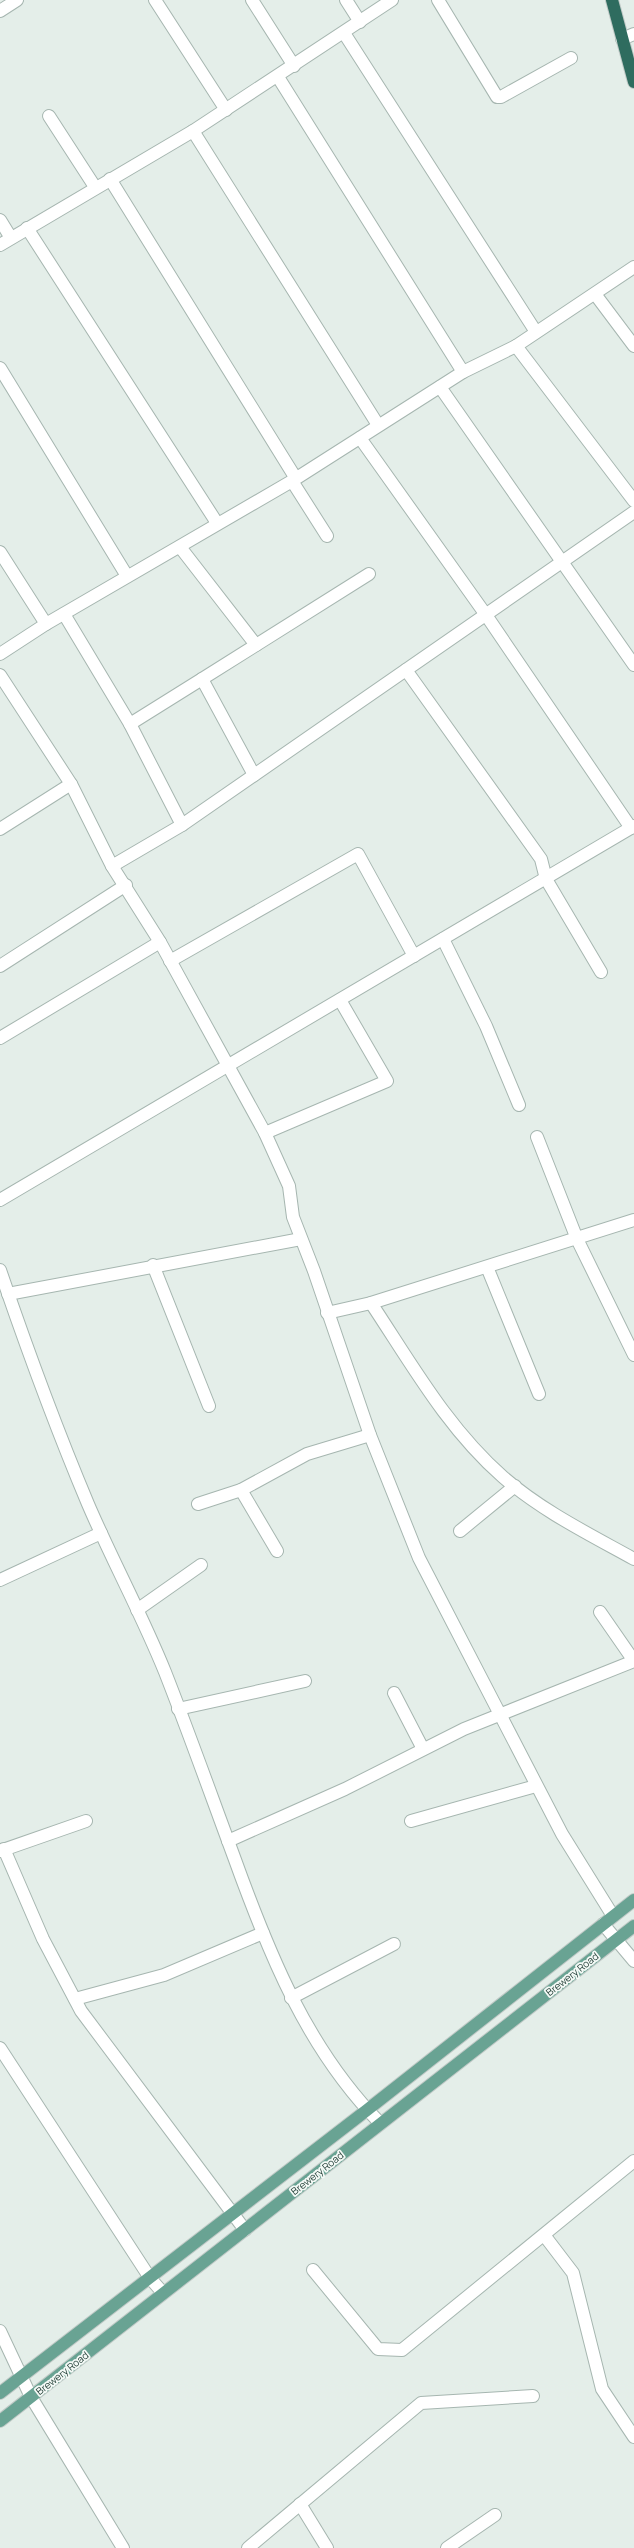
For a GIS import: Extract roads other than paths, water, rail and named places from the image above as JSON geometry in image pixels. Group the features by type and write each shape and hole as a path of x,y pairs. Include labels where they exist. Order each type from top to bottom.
{"highway":[{"path":"612,0 634,82"}],"main road":[{"name":"Brewery Road","path":"0,2393 367,2110 634,1900"},
{"name":"Brewery Road","path":"0,2421 634,1926"}],"street":[{"path":"0,11 17,0"},
{"path":"155,0 226,110"},
{"path":"252,0 294,66"},
{"path":"346,0 360,22"},
{"path":"0,245 193,131 278,77 392,0"},
{"path":"438,0 497,97 501,97 571,58"},
{"path":"344,33 536,332"},
{"path":"622,39 634,34"},
{"path":"278,77 463,372"},
{"path":"49,116 95,188"},
{"path":"193,131 378,426"},
{"path":"110,179 327,536"},
{"path":"0,220 12,238"},
{"path":"27,228 217,523"},
{"path":"0,654 46,624 127,576 180,547 217,523 293,479 463,372 516,346 634,267"},
{"path":"595,294 634,346"},
{"path":"516,346 634,501"},
{"path":"0,368 127,576"},
{"path":"440,387 634,665"},
{"path":"0,1200 228,1067 632,827 486,615 360,438"},
{"path":"112,866 182,825 634,512"},
{"path":"180,547 256,645"},
{"path":"0,552 46,624"},
{"path":"130,724 368,574"},
{"path":"64,614 130,724 182,825"},
{"path":"406,670 541,859 546,879 601,972"},
{"path":"0,675 71,784 112,866 126,885 160,942 265,1133 289,1186 293,1217 370,1435 419,1558 499,1716 562,1834 613,1916"},
{"path":"202,679 254,775"},
{"path":"0,829 71,784"},
{"path":"170,960 358,854 414,956"},
{"path":"0,966 126,885"},
{"path":"444,938 486,1026 519,1105"},
{"path":"0,1038 160,942"},
{"path":"265,1133 387,1081 340,1000"},
{"path":"538,1137 577,1239 634,1355"},
{"path":"327,1313 359,1304 371,1303 634,1220"},
{"path":"8,1294 301,1239"},
{"path":"152,1266 210,1406"},
{"path":"487,1267 539,1394"},
{"path":"0,1270 42,1388 101,1533 137,1610 178,1709 263,1934 291,1998 312,2036 367,2110 380,2123"},
{"path":"371,1303 444,1415 502,1476 552,1513 634,1559"},
{"path":"198,1504 241,1490 307,1454 370,1435"},
{"path":"460,1531 515,1486"},
{"path":"241,1490 278,1551"},
{"path":"0,1580 101,1533"},
{"path":"137,1610 201,1565"},
{"path":"228,1841 345,1789 464,1729 634,1661 600,1612"},
{"path":"178,1709 305,1681"},
{"path":"394,1693 423,1750"},
{"path":"411,1822 536,1786"},
{"path":"86,1821 2,1850 43,1939 81,2012 231,2215 245,2230"},
{"path":"603,1924 634,1962"},
{"path":"75,1999 164,1975 263,1934"},
{"path":"291,1998 394,1944"},
{"path":"0,2048 150,2278 163,2293"},
{"path":"313,2270 378,2349 402,2350 634,2162"},
{"path":"544,2235 573,2273 602,2389 634,2437"},
{"path":"0,2331 20,2378 123,2548"},
{"path":"248,2548 422,2403 533,2396"},
{"path":"300,2504 327,2548"},
{"path":"447,2548 495,2515"}]}
